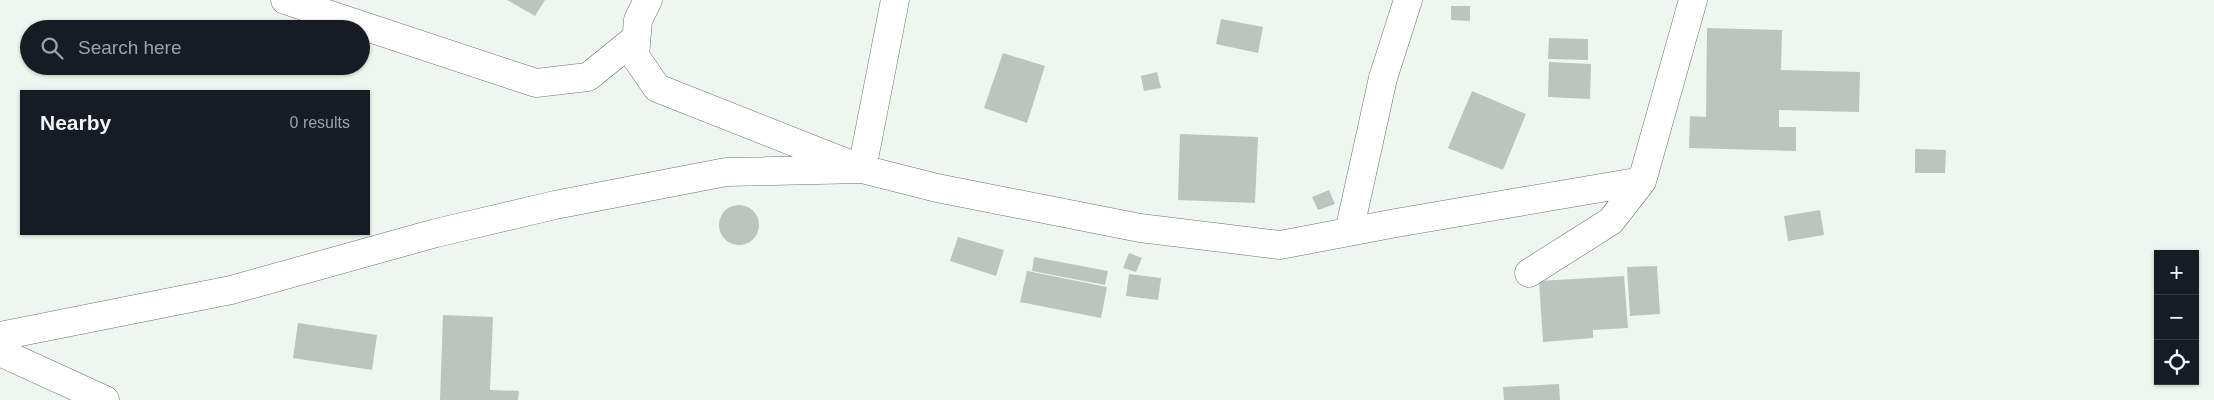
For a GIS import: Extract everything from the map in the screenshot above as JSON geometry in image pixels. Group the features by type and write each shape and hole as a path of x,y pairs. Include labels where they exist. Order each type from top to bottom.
{"street":[{"path":"285,0 345,20"},
{"path":"648,0 638,20 635,56 657,88 862,169 937,188 1140,228 1280,245 1642,181"},
{"path":"862,169 895,0"},
{"path":"1349,232 1383,78 1408,0"},
{"path":"1529,273 1611,221 1642,181 1693,0"},
{"path":"370,28 536,83 588,77 636,38"},
{"path":"0,336 231,290 436,233 555,204 726,172 862,169"},
{"path":"0,352 105,400"}],"building":[{"path":"507,0 545,0 535,16"},
{"path":"1451,6 1470,6 1470,21 1451,20"},
{"path":"1221,19 1263,27 1258,53 1216,44"},
{"path":"1707,28 1782,30 1781,70 1860,72 1859,112 1779,110 1779,127 1796,127 1796,151 1689,148 1690,116 1706,117"},
{"path":"1549,38 1588,39 1588,60 1548,59"},
{"path":"1003,53 1045,66 1027,123 984,108"},
{"path":"1549,62 1591,64 1590,99 1548,97"},
{"path":"1157,72 1161,88 1144,91 1141,76"},
{"path":"1472,91 1526,114 1503,170 1448,148"},
{"path":"1180,134 1258,137 1255,203 1178,200"},
{"path":"1915,149 1946,150 1945,173 1915,173"},
{"path":"1329,190 1335,204 1318,210 1312,197"},
{"path":"739,205 753,211 759,225 753,239 739,245 725,239 719,225 725,211"},
{"path":"1820,210 1824,235 1788,241 1784,216"},
{"path":"958,237 1004,250 996,276 950,261"},
{"path":"1129,253 1142,258 1136,272 1123,268"},
{"path":"1034,257 1108,271 1105,285 1032,271"},
{"path":"1657,266 1660,314 1630,316 1627,267"},
{"path":"1027,271 1107,287 1101,318 1020,302"},
{"path":"1129,274 1161,278 1158,300 1126,296"},
{"path":"1624,276 1628,328 1593,330 1593,338 1543,342 1539,281"},
{"path":"443,315 493,317 490,390 519,391 518,400 440,400"},
{"path":"298,323 377,335 372,370 293,358"},
{"path":"1559,384 1560,400 1504,400 1503,387"}]}
